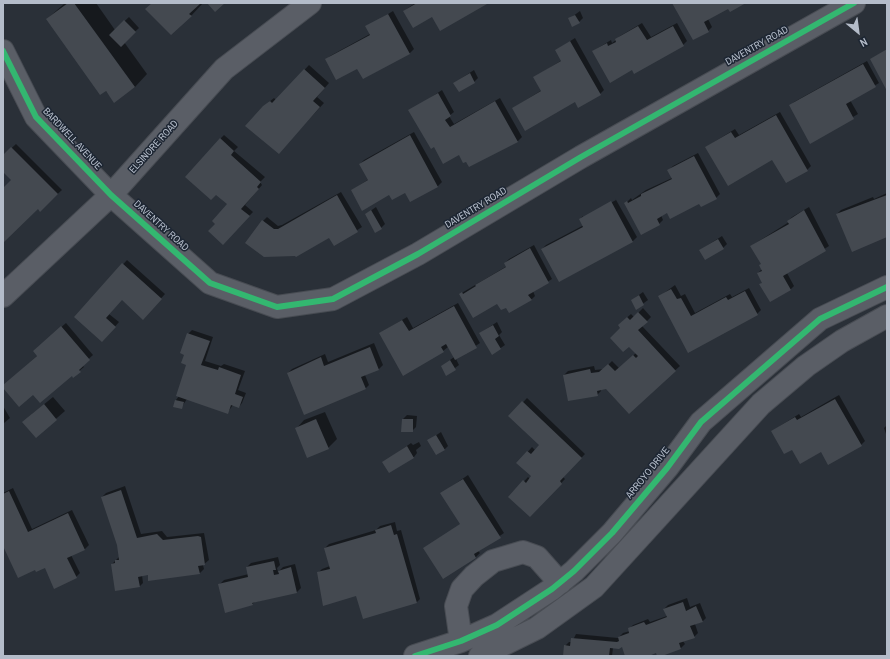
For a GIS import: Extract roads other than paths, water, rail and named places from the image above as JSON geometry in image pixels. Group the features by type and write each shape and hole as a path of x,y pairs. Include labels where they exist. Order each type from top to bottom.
{"street":[{"name":"ELSINORE ROAD","path":"3,296 111,195 224,69 310,3"},
{"name":"DAVENTRY ROAD","path":"111,195 210,283 277,308 333,299 418,254 581,157 854,3"},
{"name":"BARDWELL AVENUE","path":"3,51 36,117 111,195"},
{"name":"ARROYO DRIVE","path":"415,656 462,641 497,624 560,583 612,534 667,468 701,422 820,319 887,287"},
{"path":"480,656 537,628 594,587 761,404 812,362 842,341 887,316"},
{"path":"462,641 456,606 462,589 474,576 493,561 523,552 537,557 560,583"}]}
